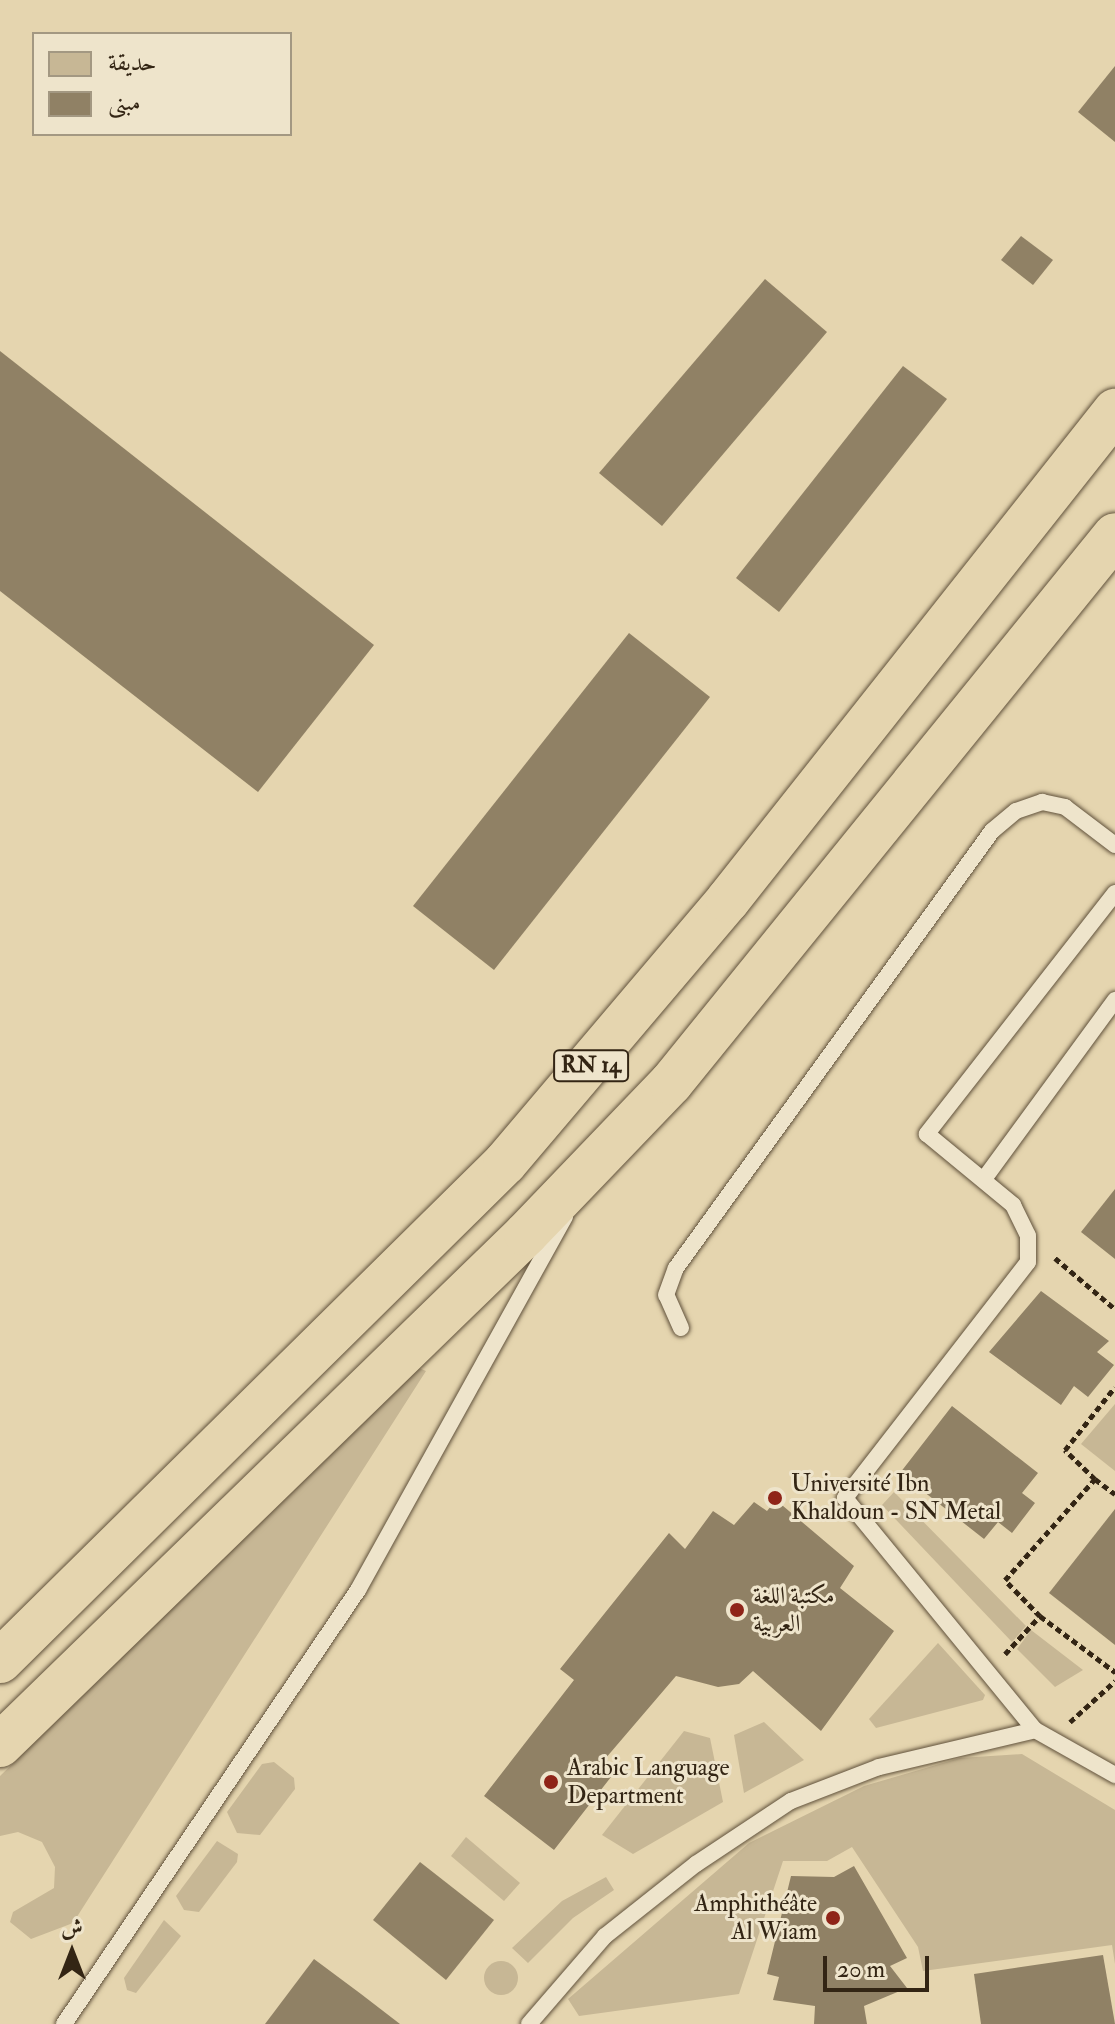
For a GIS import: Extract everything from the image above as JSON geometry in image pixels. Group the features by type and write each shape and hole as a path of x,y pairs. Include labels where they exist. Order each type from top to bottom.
{"highway":[{"name":"RN 14","path":"0,1661 515,1151 718,912 1115,411"},
{"name":"RN 14","path":"0,1745 596,1161 671,1083 1115,535"}],"lane":[{"path":"681,1328 666,1295 676,1268 992,831 1016,811 1042,802 1065,807 1115,845"},
{"path":"1115,893 927,1134 1013,1205 1028,1236 1028,1262 845,1498 1035,1730 1115,1775"},
{"path":"984,1179 1115,1000"},
{"path":"64,2024 358,1590 596,1161"},
{"path":"529,2024 605,1936 696,1864 791,1801 892,1763 1035,1730"}],"path":[{"path":"1028,1236 1115,1309"},
{"path":"1115,1387 1065,1450 1115,1494"},
{"path":"1095,1479 1005,1580 1040,1616 1115,1672"},
{"path":"988,1673 1040,1616"},
{"path":"1051,1739 1115,1681"}],"green space":[{"path":"419,1368 426,1371 73,1923 31,1939 10,1922 13,1912 54,1888 55,1867 42,1842 18,1832 0,1836 0,1776"},
{"path":"1115,1404 1115,1471 1081,1444"},
{"path":"894,1492 1026,1626 1012,1642 882,1505"},
{"path":"1031,1630 1083,1670 1055,1687 1017,1649"},
{"path":"938,1643 985,1695 983,1700 876,1728 869,1719"},
{"path":"764,1722 804,1760 744,1793 734,1735"},
{"path":"684,1731 710,1738 723,1802 633,1854 602,1835"},
{"path":"1022,1754 1115,1810 1115,1964 1112,1945 923,1971 918,1947 852,1847 827,1861 783,1861 739,1994 579,2016 568,1999 749,1843 864,1786 960,1758"},
{"path":"274,1762 294,1778 295,1789 260,1835 237,1833 227,1812 262,1764"},
{"path":"466,1837 520,1883 504,1901 451,1856"},
{"path":"217,1841 238,1854 237,1862 199,1912 184,1910 176,1896"},
{"path":"606,1877 614,1890 573,1918 528,1963 512,1948 562,1901"},
{"path":"164,1920 181,1936 136,1993 127,1990 124,1978"},
{"path":"501,1961 513,1966 518,1978 513,1990 501,1995 489,1990 484,1978 489,1966"}],"building":[{"path":"1115,66 1115,142 1078,112"},
{"path":"1021,236 1053,260 1033,285 1001,260"},
{"path":"765,279 827,332 662,526 599,473"},
{"path":"0,351 374,645 258,792 0,591"},
{"path":"903,366 947,399 779,612 736,578"},
{"path":"629,633 710,697 494,970 413,906"},
{"path":"1115,1189 1115,1259 1081,1232"},
{"path":"1041,1291 1109,1341 1097,1352 1114,1365 1088,1397 1074,1386 1061,1405 989,1352"},
{"path":"952,1406 1038,1473 1022,1493 1035,1503 1012,1533 998,1522 984,1539 900,1473"},
{"name":"مكتبة اللغة العربية","path":"776,1500 854,1566 840,1588 894,1631 821,1731 753,1671 739,1684 718,1687 676,1676 605,1759 618,1768 554,1850 484,1796 574,1680 560,1669 669,1533 685,1549 713,1511 734,1525 754,1502 767,1511"},
{"path":"1115,1509 1115,1645 1049,1593"},
{"path":"420,1862 494,1920 446,1980 373,1920"},
{"name":"Amphithéâte Al Wiam","path":"854,1866 907,1958 890,1966 907,1988 864,2006 867,2024 814,2024 815,2006 773,2000 779,1977 767,1974 791,1876 834,1877"},
{"path":"1103,1955 1115,2024 981,2024 974,1974"},
{"path":"314,1959 361,1994 400,2024 265,2024"}],"place":[{"name":"Université Ibn Khaldoun - SN Metal","path":"775,1498"},
{"name":"مكتبة اللغة العربية","path":"737,1610"},
{"name":"Arabic Language Department","path":"551,1782"},
{"name":"Amphithéâte Al Wiam","path":"833,1918"}]}
